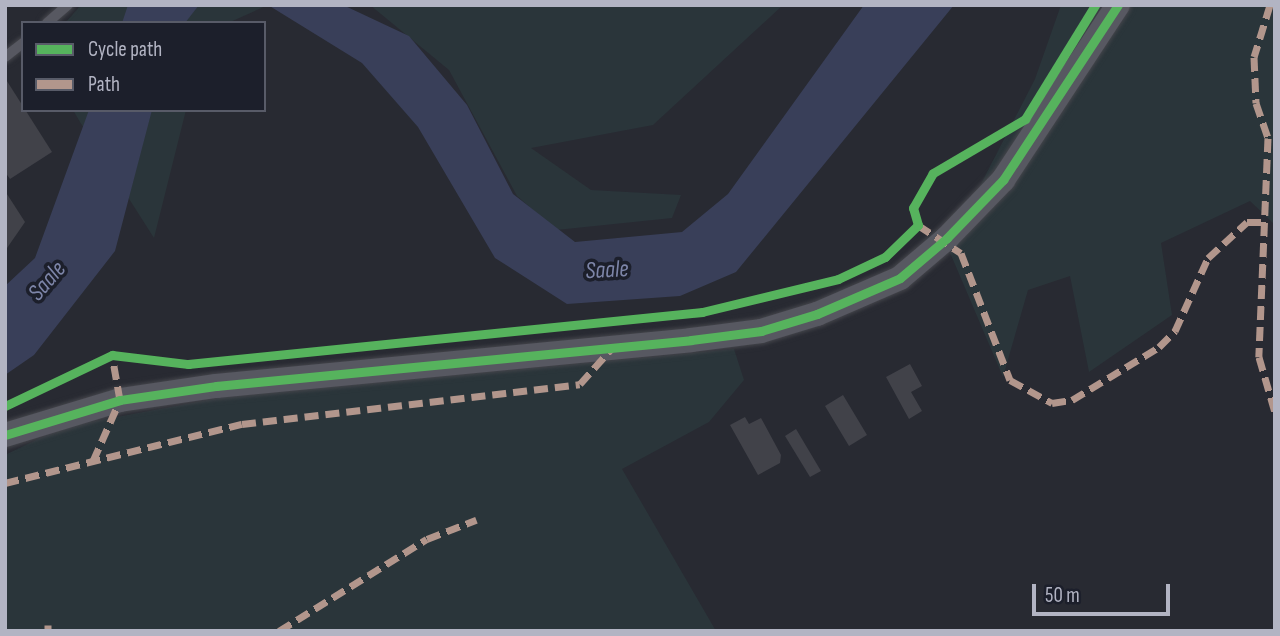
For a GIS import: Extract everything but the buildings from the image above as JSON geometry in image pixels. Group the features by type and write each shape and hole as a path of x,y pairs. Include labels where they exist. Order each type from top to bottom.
{"street":[{"path":"5,435 120,400 216,386 691,340 761,331 817,314 900,278 956,229 1003,180 1118,5"}],"lane":[{"path":"49,21 68,5"},
{"path":"5,57 21,45"}],"shaded area":[{"path":"81,5 268,5 232,21 67,21"},
{"path":"370,5 783,5 653,125 531,148 591,190 681,195 672,218 556,230 517,196 449,70"},
{"path":"1061,5 1275,5 1275,225 1250,201 1161,243 1172,315 1089,372 1070,276 1028,290 1003,377 948,248 1035,79"},
{"path":"74,112 186,112 154,238"},
{"path":"734,349 744,380 709,422 622,469 716,631 5,631 5,455 63,427 224,397"}],"water":[{"path":"128,5 199,5 187,21 123,21"},
{"name":"Saale","path":"268,5 343,5 409,36 467,105 513,194 575,242 682,232 728,194 864,5 954,5 736,272 680,296 567,304 495,258 418,127 362,63"},
{"name":"Saale","path":"88,112 151,112 115,251 34,355 5,375 5,286 35,258"}],"marked path":[{"path":"1270,5 1254,57 1256,103 1268,138 1259,357 1275,412"},
{"path":"918,225 961,253 1010,380 1052,403 1072,400 1159,347 1175,331 1208,258 1247,222 1267,222"},
{"path":"5,483 242,424 580,384 612,348"},
{"path":"93,461 120,400 112,355"},
{"path":"279,631 427,539 476,520"},
{"path":"48,625 48,631"}],"cycle path":[{"path":"5,406 112,355 188,364 702,312 838,279 885,257 918,225 913,208 933,173 1025,119 1095,5"},
{"path":"5,435 120,400 216,386 691,340 761,331 817,314 900,278 947,238 1003,180 1118,5"}]}
